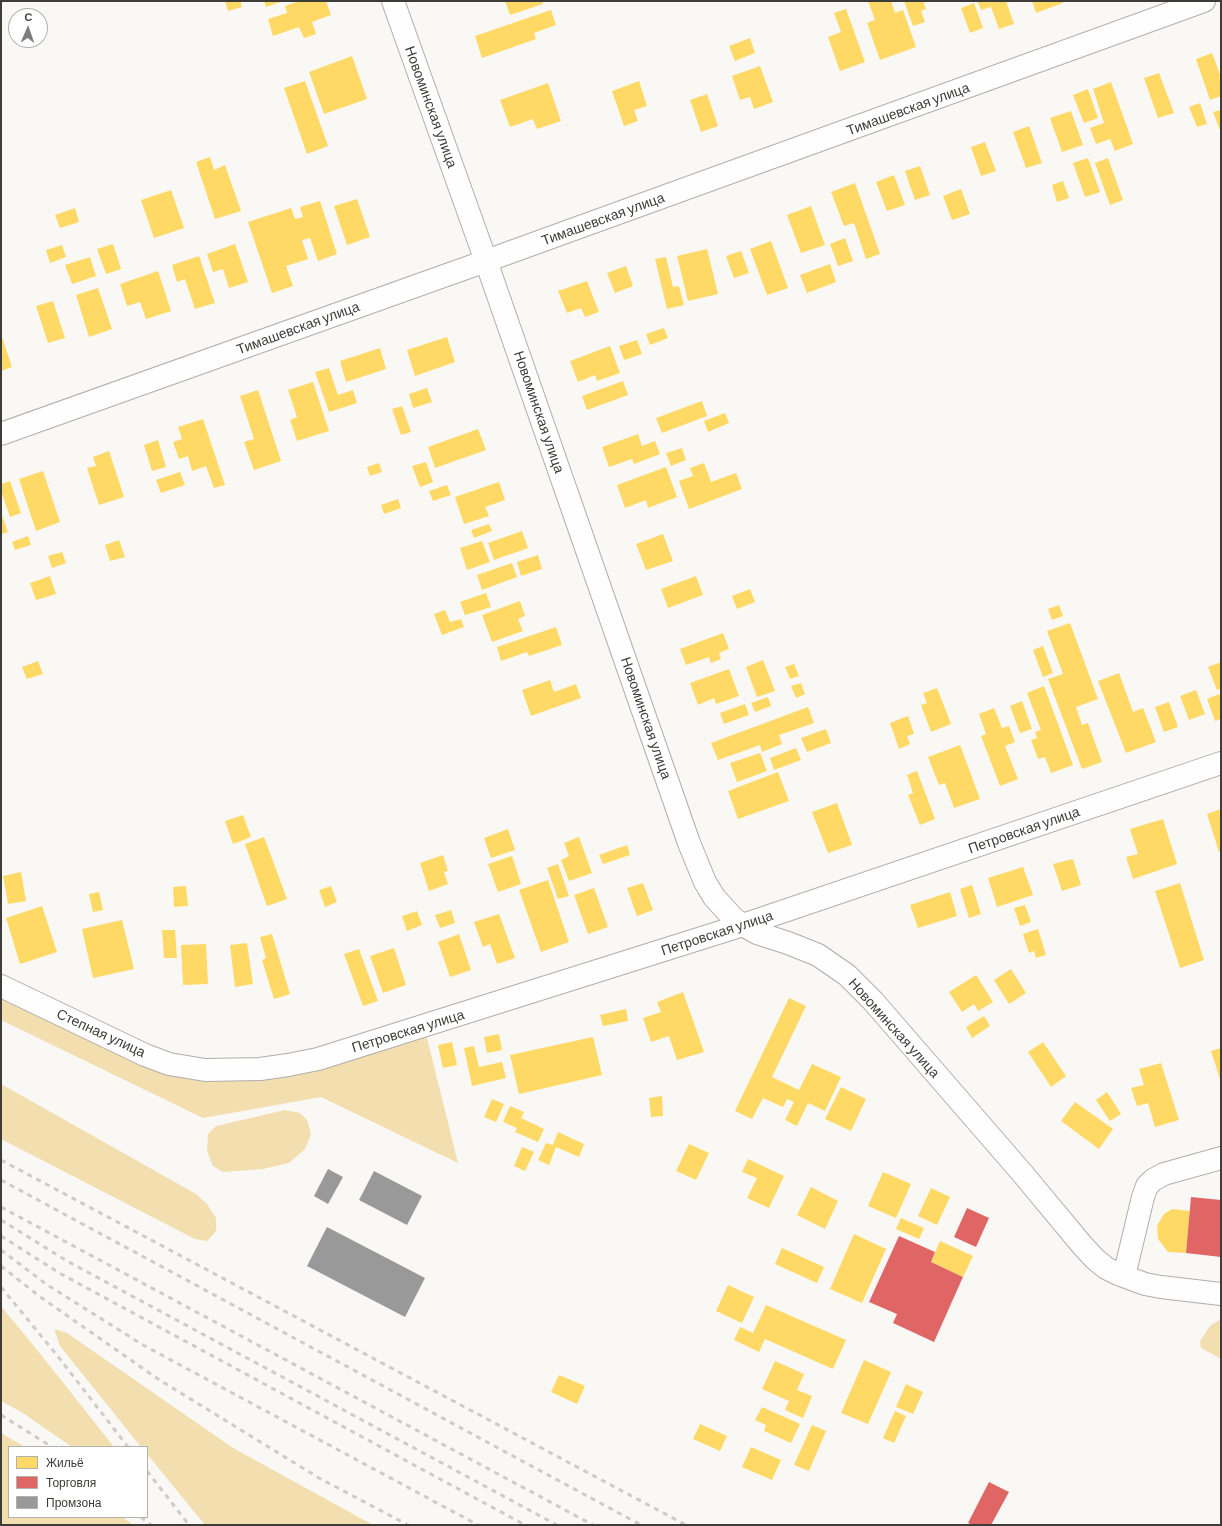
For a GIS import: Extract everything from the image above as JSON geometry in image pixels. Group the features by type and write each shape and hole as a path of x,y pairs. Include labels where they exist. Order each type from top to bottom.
{"street":[{"name":"Новоминская улица","path":"393,1 689,843 705,882 714,897 734,919 743,925 757,933 788,942 818,955 847,975 888,1018 1023,1174 1082,1245 1106,1268 1133,1280 1161,1287 1221,1294"},
{"name":"Тимашевская улица","path":"1,434 486,262 1204,1"},
{"name":"Петровская улица","path":"205,1070 260,1069 318,1059 743,925 1221,763"},
{"name":"Степная улица","path":"1,986 145,1055 169,1064 205,1070"},
{"path":"1124,1276 1147,1186 1153,1180 1164,1174 1221,1158"}],"shaded area":[{"path":"1,995 187,1075 426,1034 458,1163 321,1097 203,1118 1,1020"},
{"path":"1,1084 196,1194 207,1204 216,1218 216,1231 207,1241 195,1239 1,1139"},
{"path":"285,1110 300,1113 307,1120 311,1134 305,1149 289,1163 263,1169 223,1172 213,1166 207,1151 208,1134 216,1126"},
{"path":"1,1306 113,1446 71,1446 23,1413 1,1401"},
{"path":"1221,1319 1221,1359 1201,1348 1200,1341 1210,1326"},
{"path":"54,1329 67,1333 233,1448 373,1525 205,1525 148,1455 148,1446 140,1446 60,1346"},
{"path":"1,1433 23,1446 8,1446 8,1518 124,1518 133,1525 1,1525"}],"building: Жильё":[{"path":"225,1 240,1 242,7 228,11"},
{"path":"264,1 283,1 266,7"},
{"path":"299,1 326,1 331,15 312,22 316,34 304,38 299,27 273,36 268,19 287,13 285,6"},
{"path":"505,1 542,1 543,4 510,15"},
{"path":"868,1 891,1 895,13 903,10 916,47 880,60 867,23 875,20"},
{"path":"904,1 923,1 926,9 921,11 925,22 913,26"},
{"path":"977,1 1006,1 1014,24 999,29 991,7 981,10"},
{"path":"1032,1 1062,1 1063,3 1036,13"},
{"path":"974,3 983,28 970,33 961,8"},
{"path":"846,9 865,62 840,71 828,37 841,32 834,13"},
{"path":"551,10 556,25 534,33 536,39 482,58 475,36"},
{"path":"750,38 755,53 735,61 729,46"},
{"path":"1212,53 1221,77 1221,96 1210,100 1196,59"},
{"path":"352,56 367,99 324,114 309,72"},
{"path":"760,66 773,102 754,109 750,97 740,100 732,76"},
{"path":"1159,73 1174,113 1158,118 1144,78"},
{"path":"305,81 328,146 307,154 284,88"},
{"path":"639,81 647,106 634,110 638,121 624,126 612,91"},
{"path":"1111,82 1133,144 1115,151 1110,139 1096,144 1090,128 1104,123 1093,89"},
{"path":"548,83 561,121 537,129 533,119 510,127 500,100"},
{"path":"1088,89 1098,118 1084,123 1073,95"},
{"path":"707,94 718,126 701,132 690,100"},
{"path":"1200,103 1207,124 1197,127 1189,107"},
{"path":"1221,110 1221,133 1213,112"},
{"path":"1071,111 1083,145 1062,152 1050,118"},
{"path":"1029,126 1042,163 1026,168 1013,132"},
{"path":"985,142 996,171 981,176 971,147"},
{"path":"210,157 214,170 225,165 241,211 215,219 196,162"},
{"path":"1088,158 1100,192 1085,197 1073,163"},
{"path":"1108,158 1123,200 1110,205 1095,163"},
{"path":"920,166 930,195 915,200 905,171"},
{"path":"894,175 905,205 887,211 876,182"},
{"path":"1063,181 1069,198 1057,202 1052,185"},
{"path":"855,183 880,254 866,259 854,223 844,226 831,192"},
{"path":"961,189 970,214 952,220 943,196"},
{"path":"171,190 184,228 154,238 141,200"},
{"path":"357,199 370,237 347,245 334,206"},
{"path":"320,201 337,254 318,261 310,238 302,240 308,259 286,266 293,286 272,293 248,222 291,208 295,219 303,217 300,207"},
{"path":"811,206 825,245 801,253 787,215"},
{"path":"75,208 79,222 60,228 55,215"},
{"path":"845,238 853,261 838,266 830,244"},
{"path":"771,241 788,288 767,295 750,249"},
{"path":"113,244 121,269 106,274 97,249"},
{"path":"235,244 248,282 229,288 223,269 213,272 207,254"},
{"path":"62,245 66,257 50,263 46,250"},
{"path":"707,249 718,294 688,301 677,256"},
{"path":"741,251 749,273 734,278 726,256"},
{"path":"199,256 215,303 195,309 185,279 177,282 172,265"},
{"path":"90,257 96,276 72,284 65,265"},
{"path":"666,257 673,287 679,286 684,305 667,309 655,259"},
{"path":"830,264 836,282 807,293 800,275"},
{"path":"626,266 633,286 615,293 607,273"},
{"path":"158,271 171,311 146,319 140,302 127,306 120,284"},
{"path":"587,281 599,312 585,317 581,308 567,313 558,291"},
{"path":"98,288 112,329 89,337 76,295"},
{"path":"53,301 65,338 48,343 36,306"},
{"path":"664,328 668,338 650,345 646,334"},
{"path":"1,334 12,367 1,371"},
{"path":"447,337 455,362 415,376 407,350"},
{"path":"637,340 642,354 624,360 619,346"},
{"path":"610,346 620,373 597,381 595,375 578,382 570,361"},
{"path":"380,348 386,369 346,382 340,361"},
{"path":"329,368 338,395 353,390 357,403 329,412 315,372"},
{"path":"623,381 628,395 587,410 582,396"},
{"path":"313,382 329,431 297,441 290,420 297,417 288,390"},
{"path":"427,388 432,402 413,408 409,394"},
{"path":"258,390 281,461 254,470 244,442 254,439 240,396"},
{"path":"702,401 707,416 662,433 656,418"},
{"path":"402,406 411,432 401,435 392,409"},
{"path":"725,413 729,423 708,432 704,421"},
{"path":"203,419 225,485 214,488 206,466 192,471 188,456 179,459 173,442 182,439 178,427"},
{"path":"478,429 486,450 435,468 428,447"},
{"path":"638,434 642,446 655,441 660,454 634,464 632,459 609,467 602,447"},
{"path":"158,440 166,467 152,471 144,445"},
{"path":"682,448 686,460 671,466 666,453"},
{"path":"109,451 124,497 99,505 87,468 96,466 93,457"},
{"path":"426,462 433,482 420,487 412,466"},
{"path":"379,463 382,472 370,476 367,467"},
{"path":"704,463 711,482 736,473 742,489 689,509 679,481 693,476 690,468"},
{"path":"666,467 677,497 648,508 646,500 625,508 617,485"},
{"path":"43,471 60,522 36,531 19,479"},
{"path":"180,472 185,485 161,493 156,480"},
{"path":"10,481 21,513 10,517 1,491 1,484"},
{"path":"499,482 505,500 485,507 489,516 464,524 455,497"},
{"path":"447,485 451,495 433,501 429,491"},
{"path":"398,499 401,508 384,514 381,505"},
{"path":"1,513 8,532 1,534"},
{"path":"489,524 492,531 474,538 471,530"},
{"path":"522,531 528,548 494,560 488,543"},
{"path":"663,534 673,561 646,570 636,544"},
{"path":"28,536 31,545 15,550 12,542"},
{"path":"119,540 125,557 110,561 105,545"},
{"path":"482,541 490,562 467,570 460,548"},
{"path":"62,552 66,563 52,568 48,556"},
{"path":"538,555 542,569 521,576 517,562"},
{"path":"512,563 517,577 482,590 477,575"},
{"path":"50,576 56,594 36,600 30,583"},
{"path":"696,576 703,595 668,608 661,589"},
{"path":"750,589 755,602 737,609 732,596"},
{"path":"486,593 491,607 465,615 460,602"},
{"path":"520,601 525,616 518,619 523,631 492,642 482,615"},
{"path":"1059,605 1063,616 1052,620 1048,609"},
{"path":"445,610 450,622 461,619 464,627 442,635 434,614"},
{"path":"1070,623 1098,699 1076,707 1082,725 1088,723 1102,762 1082,769 1048,679 1063,674 1047,631"},
{"path":"556,627 562,645 529,656 527,652 501,661 497,647"},
{"path":"723,633 729,649 719,653 721,659 711,663 709,657 686,665 680,649"},
{"path":"1043,646 1053,673 1043,677 1033,650"},
{"path":"763,660 775,691 757,697 746,667"},
{"path":"38,661 43,674 27,679 22,667"},
{"path":"1221,662 1221,689 1217,690 1208,667"},
{"path":"794,664 799,676 790,679 785,667"},
{"path":"729,669 739,696 716,704 714,698 698,705 690,683"},
{"path":"1119,673 1133,712 1143,708 1156,742 1126,753 1098,681"},
{"path":"550,680 554,692 576,684 581,698 531,716 522,690"},
{"path":"801,683 805,694 796,698 791,686"},
{"path":"1044,686 1073,765 1051,773 1045,757 1038,759 1031,740 1037,738 1035,732 1041,730 1027,693"},
{"path":"937,688 951,724 931,732 921,705 927,703 923,693"},
{"path":"1196,690 1205,714 1189,720 1180,696"},
{"path":"1219,694 1221,698 1221,719 1215,721 1207,699"},
{"path":"768,697 771,706 755,712 751,703"},
{"path":"1022,701 1032,729 1020,733 1010,706"},
{"path":"1169,702 1178,727 1164,732 1155,707"},
{"path":"745,704 749,715 724,724 720,713"},
{"path":"808,707 814,723 779,735 782,744 762,752 760,745 718,760 711,743"},
{"path":"994,708 1002,728 1009,726 1015,742 1005,746 1018,779 1000,786 981,736 986,734 979,714"},
{"path":"908,716 914,734 907,736 910,744 899,749 890,723"},
{"path":"826,729 831,743 807,752 801,738"},
{"path":"960,745 980,799 954,808 945,783 939,785 928,757"},
{"path":"796,748 801,760 774,770 770,758"},
{"path":"760,753 767,771 737,782 730,763"},
{"path":"917,771 935,819 920,825 908,795 913,793 907,775"},
{"path":"778,772 789,801 738,819 728,791"},
{"path":"837,803 852,845 828,853 812,812"},
{"path":"1221,809 1221,852 1219,852 1207,814"},
{"path":"243,815 251,837 233,844 225,821"},
{"path":"1163,819 1177,864 1133,879 1126,857 1138,854 1130,829"},
{"path":"508,829 515,850 491,858 484,838"},
{"path":"264,837 287,899 267,906 245,844"},
{"path":"579,837 592,873 569,881 561,860 569,856 564,843"},
{"path":"627,845 630,855 603,864 599,855"},
{"path":"443,855 448,871 444,872 448,884 429,891 420,863"},
{"path":"512,856 521,884 498,892 488,864"},
{"path":"1073,859 1081,885 1062,891 1053,864"},
{"path":"558,864 569,896 558,899 547,868"},
{"path":"1023,867 1033,895 997,907 988,878"},
{"path":"21,872 26,901 8,904 3,876"},
{"path":"548,880 569,942 541,952 519,890"},
{"path":"643,883 653,910 637,916 627,888"},
{"path":"1180,883 1204,960 1180,968 1155,891"},
{"path":"972,885 981,914 969,918 960,889"},
{"path":"186,886 188,906 174,907 173,887"},
{"path":"331,886 337,902 325,907 319,890"},
{"path":"594,888 608,927 588,934 574,895"},
{"path":"99,892 103,910 93,912 89,894"},
{"path":"950,892 957,916 918,928 910,905"},
{"path":"1025,905 1031,922 1020,926 1014,908"},
{"path":"42,906 57,952 20,964 6,918"},
{"path":"451,910 455,923 440,928 435,915"},
{"path":"417,911 422,925 407,931 402,916"},
{"path":"499,914 515,958 497,964 490,944 483,947 474,922"},
{"path":"122,920 134,969 93,978 82,929"},
{"path":"1038,929 1046,955 1036,958 1034,951 1029,953 1023,934"},
{"path":"162,930 175,930 177,958 164,958"},
{"path":"272,934 290,994 274,999 262,960 266,958 260,937"},
{"path":"459,934 471,970 450,977 438,942"},
{"path":"247,943 253,984 235,987 230,945"},
{"path":"206,944 208,984 183,985 181,945"},
{"path":"394,948 406,985 383,993 370,956"},
{"path":"359,949 378,1001 363,1006 344,954"},
{"path":"1011,969 1026,993 1009,1004 994,980"},
{"path":"976,975 993,1002 978,1011 974,1004 962,1012 949,992"},
{"path":"683,992 704,1052 677,1060 669,1036 651,1042 643,1018 661,1012 657,1002"},
{"path":"789,998 806,1006 772,1077 799,1090 812,1064 841,1077 825,1111 808,1103 797,1126 785,1120 794,1102 787,1099 783,1107 763,1098 752,1119 735,1111"},
{"path":"626,1009 628,1021 603,1026 600,1015"},
{"path":"984,1016 990,1026 972,1038 966,1027"},
{"path":"499,1034 502,1050 487,1053 484,1037"},
{"path":"593,1037 602,1075 519,1094 510,1055"},
{"path":"452,1042 457,1065 443,1068 438,1045"},
{"path":"1043,1042 1066,1076 1051,1087 1028,1052"},
{"path":"474,1046 479,1067 502,1062 506,1078 472,1086 464,1048"},
{"path":"1221,1048 1221,1082 1211,1051"},
{"path":"1161,1063 1179,1120 1155,1127 1148,1103 1137,1106 1131,1088 1144,1085 1139,1069"},
{"path":"841,1087 866,1099 851,1131 825,1119"},
{"path":"1107,1092 1121,1114 1110,1121 1096,1100"},
{"path":"662,1096 663,1116 651,1117 649,1098"},
{"path":"492,1099 504,1104 496,1122 484,1117"},
{"path":"1075,1102 1113,1129 1099,1149 1061,1121"},
{"path":"510,1106 524,1112 521,1118 544,1129 538,1142 515,1132 517,1128 503,1122"},
{"path":"558,1132 584,1144 579,1157 556,1147 549,1165 538,1160 546,1143 553,1145"},
{"path":"689,1144 709,1153 696,1180 676,1171"},
{"path":"522,1147 534,1152 525,1171 514,1166"},
{"path":"748,1159 784,1176 769,1208 747,1198 757,1178 742,1172"},
{"path":"883,1172 911,1184 896,1218 868,1206"},
{"path":"811,1187 838,1201 825,1229 797,1215"},
{"path":"931,1188 950,1197 937,1225 918,1216"},
{"path":"1172,1209 1190,1211 1186,1253 1168,1252 1158,1239 1158,1224 1164,1214"},
{"path":"901,1218 924,1228 919,1239 896,1229"},
{"path":"854,1234 886,1249 862,1303 830,1289"},
{"path":"940,1241 973,1256 963,1277 931,1262"},
{"path":"782,1248 824,1267 817,1283 775,1264"},
{"path":"728,1285 754,1297 742,1323 716,1311"},
{"path":"766,1305 846,1340 833,1369 765,1339 759,1352 734,1340 740,1327 753,1333"},
{"path":"864,1360 891,1372 868,1424 841,1413"},
{"path":"775,1361 804,1374 797,1390 812,1396 803,1418 785,1410 789,1401 762,1389"},
{"path":"559,1375 585,1386 577,1404 551,1392"},
{"path":"906,1384 923,1392 913,1414 896,1407"},
{"path":"762,1407 800,1424 791,1443 764,1431 766,1425 755,1420"},
{"path":"895,1411 906,1416 894,1443 883,1438"},
{"path":"700,1424 727,1436 720,1451 693,1439"},
{"path":"812,1425 826,1431 809,1471 794,1465"},
{"path":"751,1447 781,1460 772,1480 742,1467"}],"building: Торговля":[{"path":"1191,1197 1221,1200 1221,1257 1186,1253"},
{"path":"967,1208 989,1218 976,1247 954,1237"},
{"path":"899,1236 935,1252 931,1262 963,1277 934,1342 893,1323 897,1314 869,1302"},
{"path":"989,1482 1009,1492 991,1525 973,1525 968,1523"}],"building: Промзона":[{"path":"328,1169 343,1177 328,1204 314,1196"},
{"path":"374,1171 422,1196 407,1225 359,1200"},
{"path":"327,1227 425,1278 405,1317 307,1266"}],"railway":[{"path":"1,1160 686,1525"},
{"path":"1,1180 641,1525"},
{"path":"1,1207 593,1525"},
{"path":"1,1220 67,1261 557,1525"},
{"path":"1,1236 61,1274 525,1525"},
{"path":"1,1250 46,1284 143,1345 478,1525"},
{"path":"1,1266 39,1296 158,1379 319,1478 408,1525"},
{"path":"1,1287 56,1354 127,1446"},
{"path":"1,1415 50,1446"},
{"path":"148,1472 189,1525"},
{"path":"142,1518 151,1525"}]}
